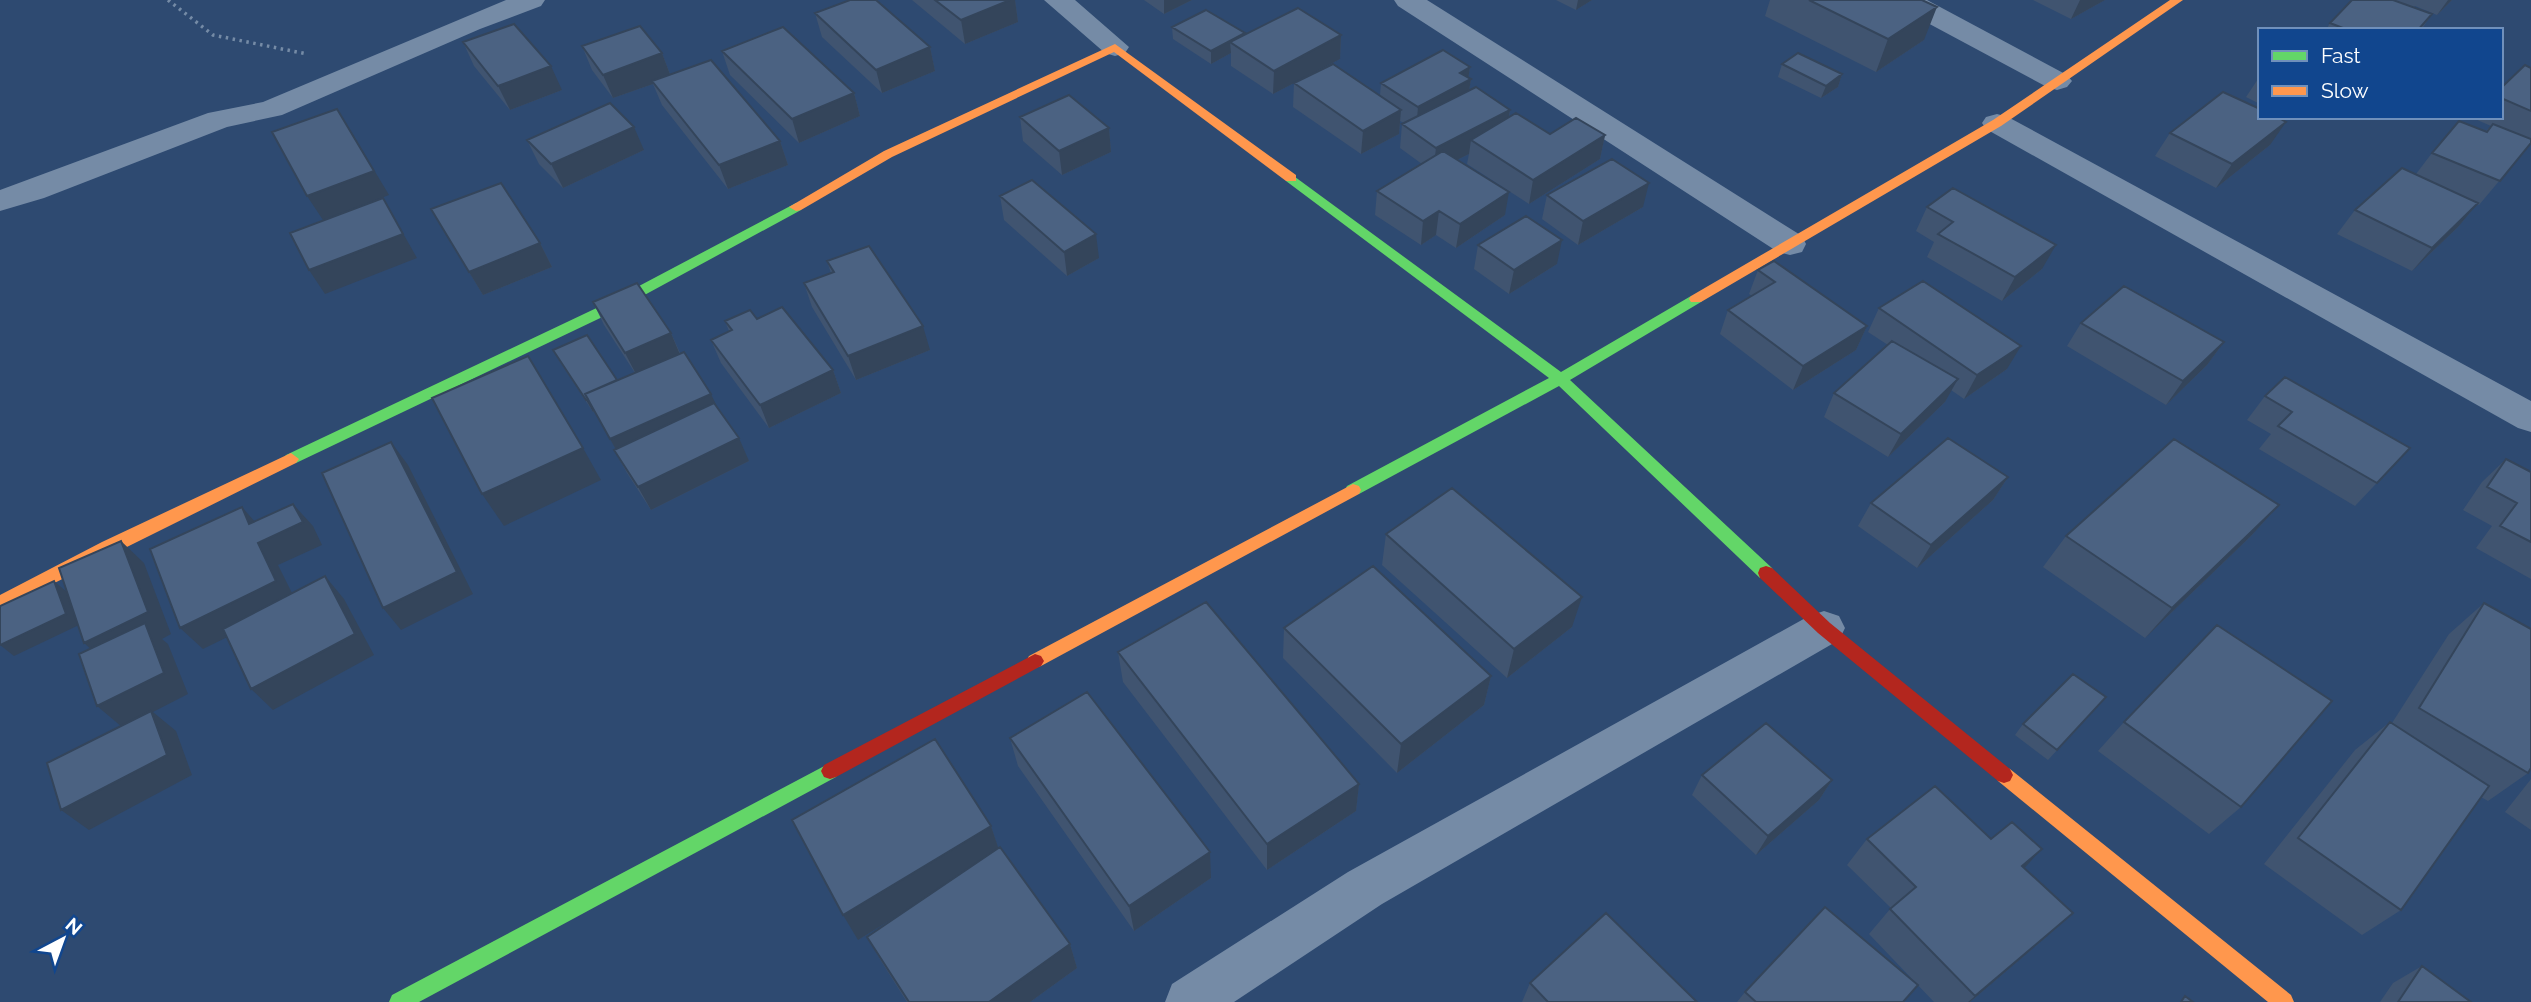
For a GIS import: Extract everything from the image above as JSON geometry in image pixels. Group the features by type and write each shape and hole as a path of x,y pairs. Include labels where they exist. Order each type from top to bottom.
{"street":[{"path":"0,201 33,191 219,119 271,109 470,23 531,0"},
{"path":"1058,0 1115,47 1560,379 1824,628 2284,1002"},
{"path":"1408,0 1790,244"},
{"path":"1906,0 2057,81"},
{"path":"400,1002 1560,379 1997,123 2177,0"},
{"path":"0,604 108,547 599,311 754,232 888,153 1115,47"},
{"path":"1997,123 2526,407"},
{"path":"1190,1002 1365,888 1824,628"}],"path":[{"path":"168,0 213,35 342,59 366,69"}],"building":[{"path":"850,0 876,0 930,47 876,70 815,13"},
{"path":"935,0 1010,0 961,20"},
{"path":"1809,0 1922,0 1937,7 1888,39"},
{"path":"2352,0 2393,0 2432,14 2420,28 2343,28 2330,23"},
{"path":"1298,8 1341,35 1274,71 1230,42"},
{"path":"1206,10 1245,33 1211,51 1172,27"},
{"path":"514,24 551,66 498,86 463,42"},
{"path":"640,26 662,53 603,75 582,46"},
{"path":"783,27 854,93 792,119 722,51"},
{"path":"1443,50 1470,67 1460,73 1471,79 1418,107 1381,83"},
{"path":"1798,53 1842,74 1826,86 1782,64"},
{"path":"711,60 780,141 719,165 652,81"},
{"path":"1333,64 1401,110 1363,131 1294,83"},
{"path":"2525,65 2531,68 2531,111 2503,99 2503,86"},
{"path":"1476,87 1510,110 1436,148 1402,124"},
{"path":"2223,92 2258,108 2258,119 2281,119 2286,122 2232,164 2170,133"},
{"path":"1069,95 1109,128 1059,151 1020,117"},
{"path":"610,103 634,127 551,164 527,140"},
{"path":"337,109 374,171 307,196 272,132"},
{"path":"1516,113 1550,134 1576,118 1605,135 1533,180 1471,140"},
{"path":"2459,121 2487,132 2493,124 2531,139 2531,143 2500,181 2432,153"},
{"path":"1443,151 1509,192 1460,224 1439,211 1423,221 1377,191"},
{"path":"1612,159 1649,183 1583,221 1547,195"},
{"path":"2402,168 2478,203 2432,248 2355,210"},
{"path":"1032,180 1096,234 1064,252 1000,196"},
{"path":"501,183 540,243 469,272 431,209"},
{"path":"1953,188 2056,245 2015,277 1938,234 1953,222 1927,207"},
{"path":"383,198 403,234 309,270 290,233"},
{"path":"1526,216 1562,240 1514,270 1478,245"},
{"path":"869,246 923,326 848,356 804,283 834,272 827,261"},
{"path":"1774,261 1867,326 1803,366 1728,310 1775,282 1758,270"},
{"path":"1923,281 2021,346 1977,375 1879,308"},
{"path":"637,283 671,333 625,353 593,302"},
{"path":"2124,286 2224,342 2183,381 2081,323"},
{"path":"782,307 833,370 760,405 711,340 732,330 725,321 750,310 757,319"},
{"path":"587,335 617,380 585,394 588,399 586,400 553,350"},
{"path":"1892,341 1958,379 1901,434 1834,393"},
{"path":"684,352 711,394 610,439 585,394"},
{"path":"528,356 583,448 482,494 432,398"},
{"path":"2285,377 2410,448 2377,483 2278,426 2292,412 2265,396"},
{"path":"714,403 739,438 638,487 614,450"},
{"path":"1948,438 2008,477 1931,545 1871,503"},
{"path":"2174,439 2279,505 2172,608 2066,536"},
{"path":"391,442 457,572 383,608 322,473"},
{"path":"2506,459 2531,472 2531,542 2500,526 2517,503 2487,487"},
{"path":"1452,488 1582,597 1514,649 1386,534"},
{"path":"293,504 303,522 258,543 276,581 180,628 150,549 242,507 249,524"},
{"path":"121,541 148,612 84,643 59,568"},
{"path":"1373,566 1491,676 1401,744 1284,628"},
{"path":"325,576 355,634 251,689 223,629"},
{"path":"54,581 66,614 0,645 0,606"},
{"path":"1206,602 1359,784 1267,844 1118,652"},
{"path":"2484,603 2531,629 2531,768 2528,773 2419,708"},
{"path":"145,623 164,673 97,706 79,654"},
{"path":"2217,625 2332,701 2241,807 2124,722"},
{"path":"2073,674 2106,697 2057,750 2023,724"},
{"path":"1087,692 1210,852 1129,906 1010,738"},
{"path":"151,711 167,755 61,810 47,763"},
{"path":"2390,722 2489,786 2401,910 2298,838"},
{"path":"1766,723 1832,780 1768,836 1702,775"},
{"path":"935,739 991,826 843,915 792,820"},
{"path":"1935,786 1991,839 2012,822 2042,849 2022,866 2073,913 1975,996 1890,909 1916,887 1867,839"},
{"path":"1000,847 1070,944 989,1002 909,1002 867,937"},
{"path":"1825,907 1918,985 1903,1002 1756,1002 1745,992"},
{"path":"1606,913 1697,1002 1548,1002 1530,983"},
{"path":"2422,966 2471,1002 2398,1002"},
{"path":"2185,996 2193,1002 2181,1002"}],"traffic: fast":[{"path":"1291,178 1560,379 1353,490"},
{"path":"291,459 610,307 796,207"},
{"path":"1696,299 1560,379 1766,573"},
{"path":"399,1002 830,771"}],"traffic: slow":[{"path":"1696,299 1997,123 2177,0"},
{"path":"796,207 888,154 1115,47 1291,178"},
{"path":"0,603 108,547 291,459"},
{"path":"1035,661 1353,490"},
{"path":"2004,775 2284,1002"}],"traffic: jam":[{"path":"1766,573 1824,628 2004,775"},
{"path":"830,771 1035,661"}]}
